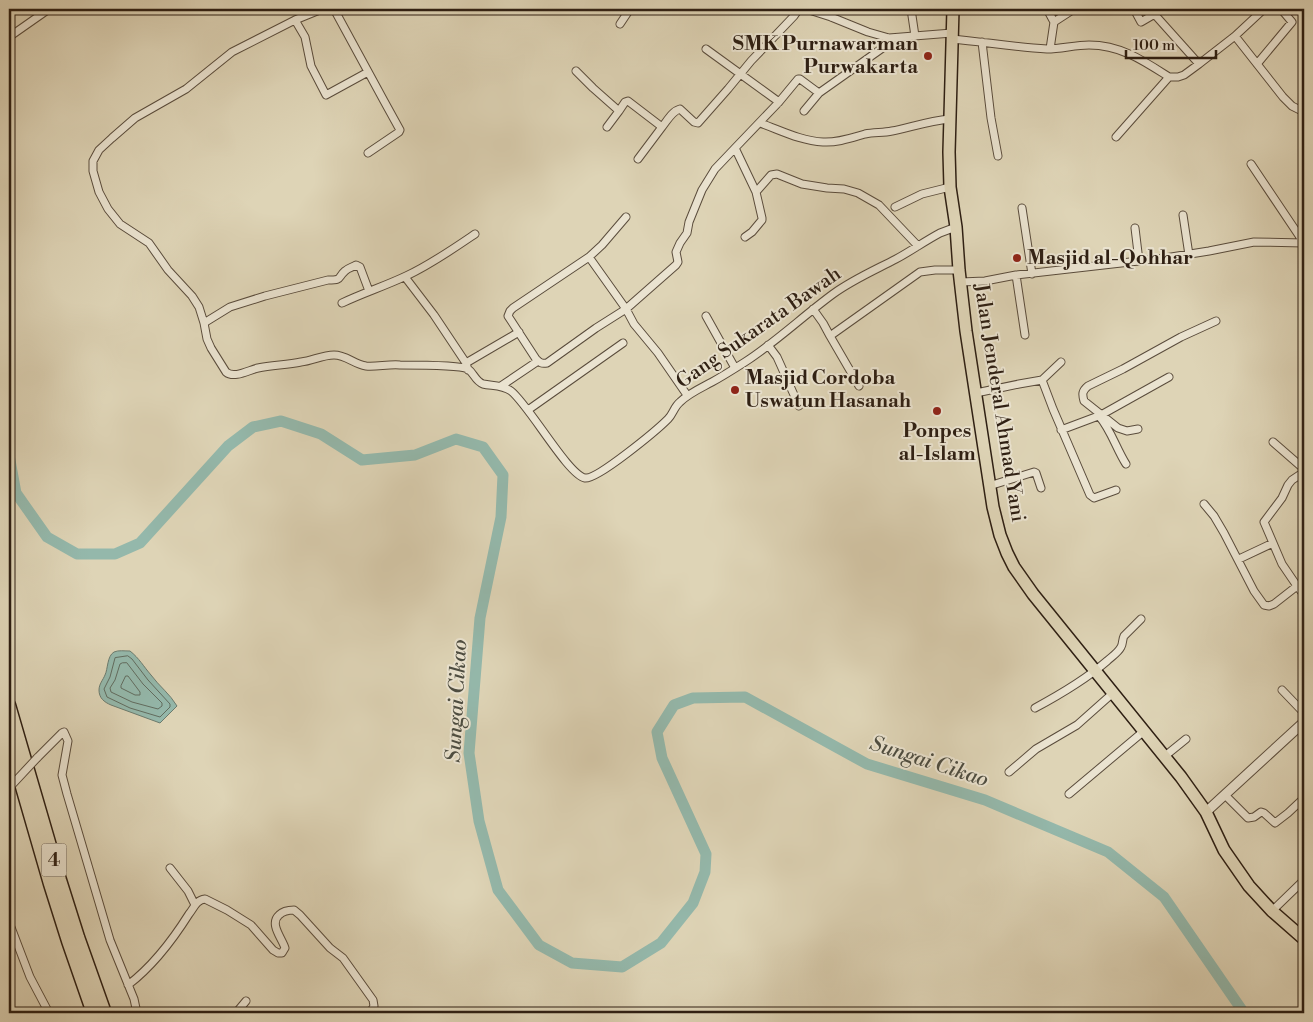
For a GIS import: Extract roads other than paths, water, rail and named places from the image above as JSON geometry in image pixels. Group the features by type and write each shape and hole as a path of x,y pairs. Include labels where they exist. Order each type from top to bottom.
{"highway":[{"name":"Jalan Jenderal Ahmad Yani","path":"953,9 949,118 950,187 956,227 959,270 965,282 966,331 989,486 1000,535 1014,567 1033,594 1182,777 1206,812 1224,850 1240,875 1272,911 1304,939"},
{"name":"4","path":"9,705 60,880 105,1013"},
{"name":"4","path":"9,742 50,884 93,1013"}],"street":[{"path":"9,37 48,9"},
{"name":"Gang Sukarata Bawah","path":"322,9 295,20 232,52 186,88 135,118 99,150 94,159 92,171 99,192 108,209 120,224 149,243 168,270 192,296 199,307 211,348 229,374 234,375 257,368 335,355 367,366 394,364 467,366 477,381 482,384 501,386 513,392 564,459 582,477 591,478 636,446 670,418 676,406 688,395 735,368 768,345 834,293 940,233 956,227"},
{"path":"334,9 400,130 368,153"},
{"path":"620,24 630,9"},
{"path":"638,158 678,109 694,122 699,123 751,61 799,9"},
{"path":"806,9 831,16 868,32 889,38 952,36 1016,47 1050,49 1089,45 1120,50 1145,61 1169,77 1178,77 1199,64 1235,36 1264,9"},
{"path":"831,16 836,9"},
{"path":"911,9 915,36"},
{"path":"1047,9 1054,22 1050,49"},
{"path":"1054,22 1074,9"},
{"path":"1134,9 1141,22 1155,15 1199,64"},
{"path":"1257,64 1292,22 1281,9"},
{"path":"295,20 305,37 311,66 326,95 368,72"},
{"path":"1235,36 1283,97 1292,106 1304,112"},
{"path":"804,111 819,93 884,47 889,38"},
{"path":"982,42 991,118 998,156"},
{"path":"706,49 778,102"},
{"path":"576,71 619,111"},
{"path":"1116,137 1169,77"},
{"path":"626,217 590,256 513,308 510,312 508,316 540,363 547,363 626,309 676,265 678,262 676,252 687,233 689,222 702,190 716,169 799,79 819,93"},
{"path":"607,127 628,100 662,127"},
{"path":"760,123 790,134 823,142 890,132 949,118"},
{"path":"735,148 756,192 762,218 752,232 744,237"},
{"path":"1251,164 1304,243"},
{"path":"756,192 771,175 777,174 802,184 858,193 879,204 918,246"},
{"path":"895,207 922,194 950,187"},
{"path":"1022,208 1032,274"},
{"path":"1183,215 1189,254"},
{"path":"1135,228 1139,261"},
{"path":"342,303 369,290 405,277 475,234"},
{"path":"965,282 1139,261 1254,242 1304,243"},
{"path":"590,256 634,324 658,353 688,395"},
{"path":"204,322 230,308 265,296 322,282 339,280 344,272 356,265 360,267 369,290"},
{"path":"830,336 920,272 959,270"},
{"path":"1016,276 1025,335"},
{"path":"405,277 434,315 467,366 519,332"},
{"path":"813,309 859,386"},
{"path":"706,316 735,368"},
{"path":"1138,429 1123,430 1100,415 1084,401 1083,391 1088,386 1181,337 1216,321"},
{"path":"528,410 622,343"},
{"path":"768,345 777,357 800,406"},
{"path":"501,386 538,361"},
{"path":"976,393 1042,380 1061,362"},
{"path":"1062,430 1100,415 1169,377"},
{"path":"1042,380 1091,497 1094,498 1116,490"},
{"path":"1100,415 1126,464"},
{"path":"1273,442 1304,471 1288,485 1282,498 1264,522 1282,564 1304,595"},
{"path":"989,486 1034,472 1041,488"},
{"path":"1204,504 1214,516 1239,559 1254,591 1264,605 1274,604 1297,586"},
{"path":"1239,559 1273,543"},
{"path":"1035,708 1061,694 1095,671 1122,647 1124,636 1141,619"},
{"path":"1282,690 1304,713"},
{"path":"1008,772 1036,750 1077,725 1113,693"},
{"path":"1206,812 1304,722"},
{"path":"1069,794 1144,730"},
{"path":"9,788 64,732 68,741 62,775 110,940 134,999 137,1013"},
{"path":"1165,756 1186,739"},
{"path":"1225,795 1248,818 1252,818 1261,812 1275,823 1304,798"},
{"path":"170,868 188,891 194,905"},
{"path":"1272,911 1304,880"},
{"path":"128,985 163,952 194,905 205,899 228,910 251,925 273,950 280,953 283,951 284,946 275,926 276,918 285,911 294,910 320,938 343,958 373,1000 374,1006 370,1013"},
{"path":"9,922 30,978 49,1013"},
{"path":"236,1013 246,1001"}],"water":[{"path":"117,651 130,651 177,706 160,723 111,705 104,701 100,695 100,686 112,654"}],"waterway":[{"name":"Sungai Cikao","path":"9,455 16,493 47,537 77,554 115,554 140,543 228,446 253,427 281,421 321,434 362,460 415,455 456,439 483,447 503,475 501,517 480,618 469,753 479,821 498,890 539,945 572,963 622,967 661,943 693,903 705,872 706,854 662,758 657,732 674,705 693,698 745,697 867,764 985,800 1108,852 1164,897 1244,1013"}],"place":[{"name":"SMK Purnawarman Purwakarta","path":"928,56"},
{"name":"Masjid al-Qohhar","path":"1017,258"},
{"name":"Masjid Cordoba Uswatun Hasanah","path":"735,390"},
{"name":"Ponpes al-Islam","path":"937,411"}]}
